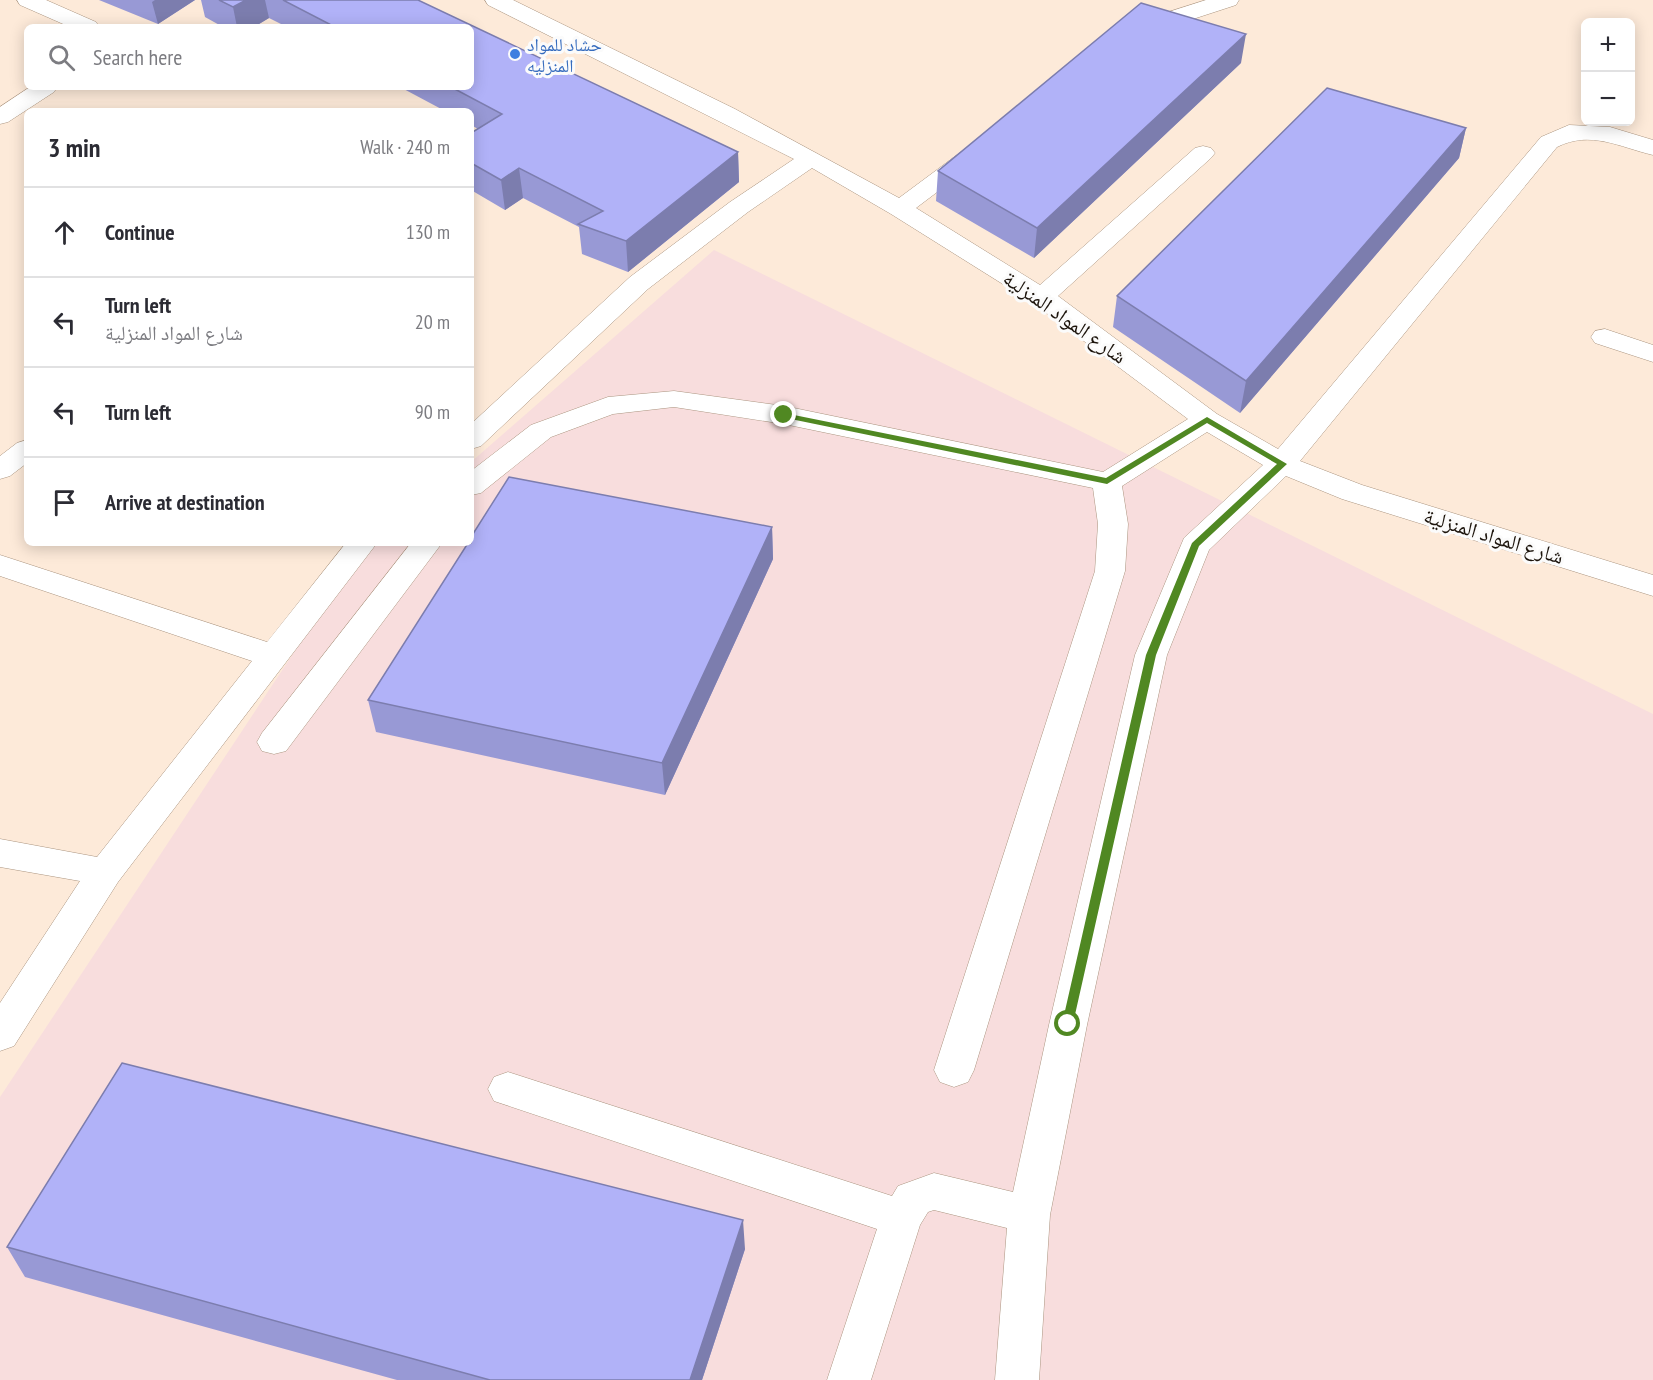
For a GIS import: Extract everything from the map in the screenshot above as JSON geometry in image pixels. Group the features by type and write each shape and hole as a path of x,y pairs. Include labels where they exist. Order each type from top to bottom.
{"street":[{"path":"28,0 81,24"},
{"name":"شارع المواد المنزلية","path":"496,0 811,158 900,209 1042,297 1207,420 1282,464 1352,492 1653,586"},
{"path":"1120,43 1139,29 1228,0"},
{"path":"0,117 41,90"},
{"path":"1017,1380 1029,1215 1068,1024 1151,655 1195,545 1282,464 1549,142 1569,132 1579,132 1610,134 1653,148"},
{"path":"900,209 986,144"},
{"path":"1042,297 1203,153"},
{"path":"474,437 639,283 739,207 811,158"},
{"path":"1605,337 1653,354"},
{"path":"474,484 542,431 608,405 675,399 784,415 1107,482 1207,420"},
{"path":"0,470 24,451"},
{"path":"954,1070 1110,572 1113,524 1107,482"},
{"path":"0,1035 105,872 360,546"},
{"path":"274,742 425,546"},
{"path":"0,565 273,656"},
{"path":"0,853 105,872"},
{"path":"508,1089 901,1218"},
{"path":"849,1380 901,1218 913,1199 934,1191 1029,1215"}],"shaded area":[{"path":"714,250 1653,714 1653,1380 0,1380 0,1097 351,566 374,546 474,546 474,459"}],"building":[{"path":"219,0 246,0 233,7"},
{"path":"283,0 418,0 469,24 329,24"},
{"path":"1141,3 1246,34 1037,228 938,171"},
{"path":"474,27 738,152 626,241 578,224 603,211 519,168 501,180 474,165 474,131 502,114 457,90 474,90"},
{"path":"1327,88 1466,128 1246,381 1117,296"},
{"path":"509,477 772,527 662,763 368,700 466,546 474,546 474,532"},
{"path":"122,1063 743,1220 690,1380 490,1380 7,1247"}],"place":[{"name":"حشاد للمواد المنزليه","path":"515,54"}],"route":[{"path":"784,415 1107,482 1207,420 1282,464 1195,545 1151,655 1068,1024"}]}
